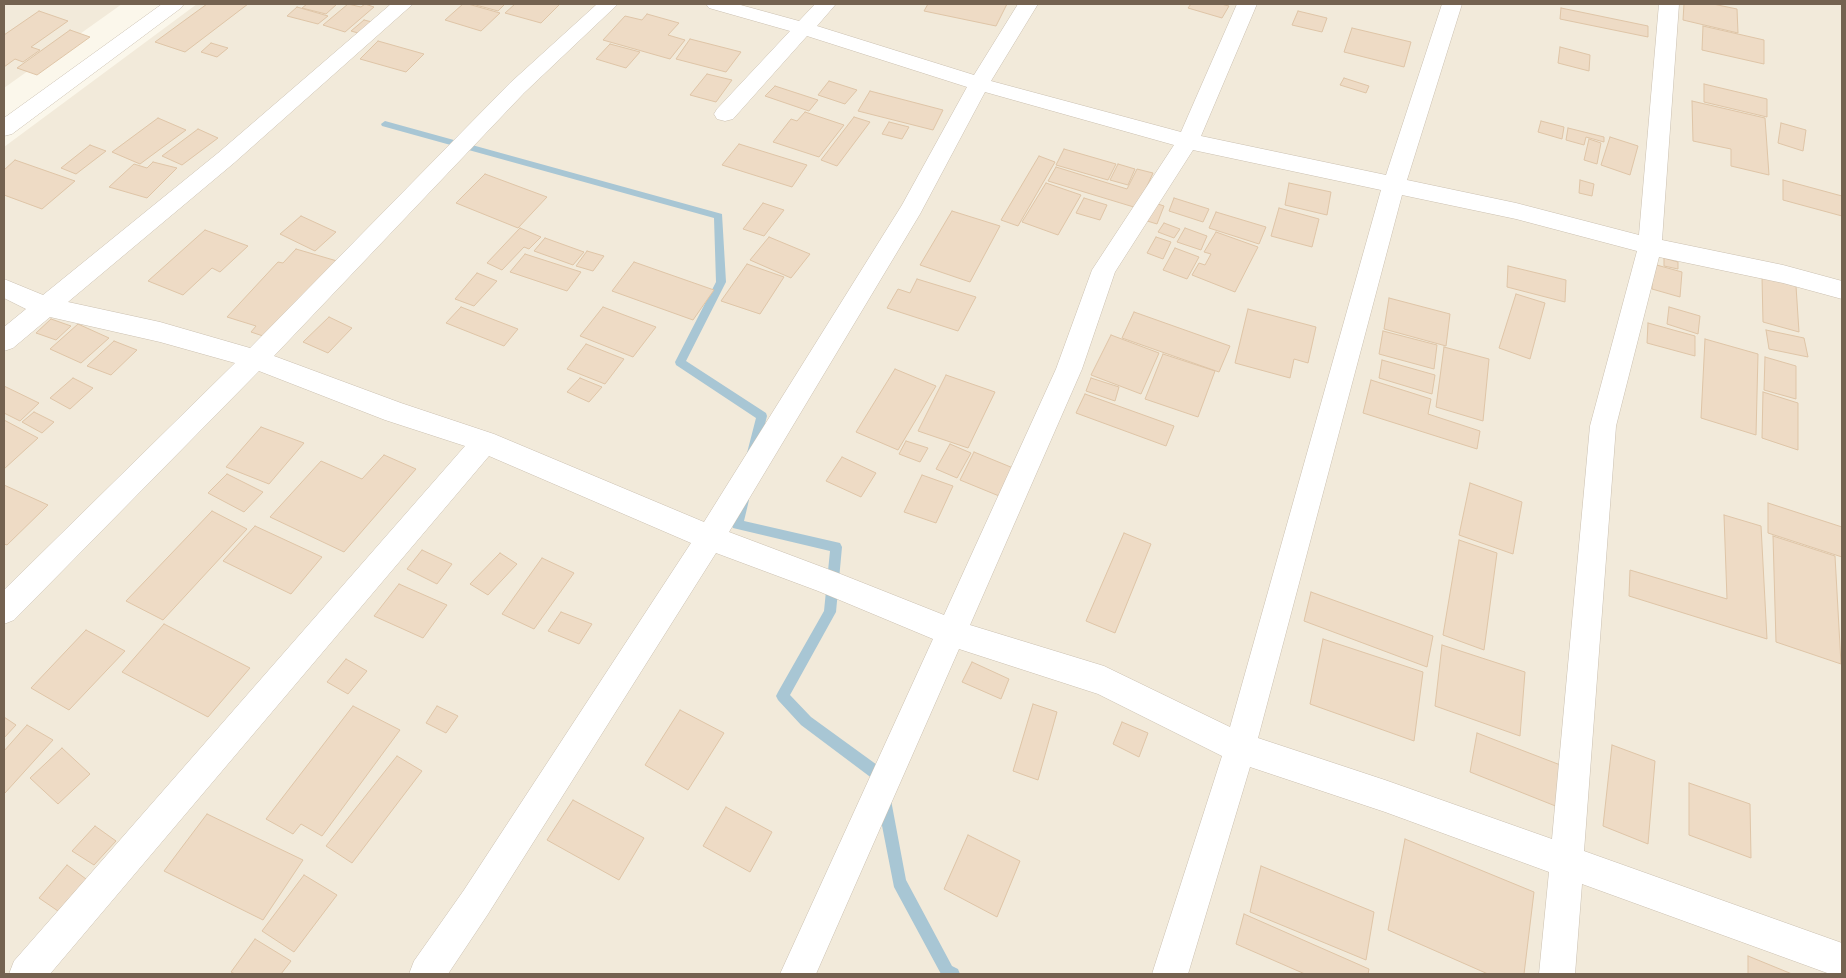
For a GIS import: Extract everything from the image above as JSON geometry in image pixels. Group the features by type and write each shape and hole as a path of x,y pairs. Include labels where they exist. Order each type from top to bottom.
{"street":[{"path":"4,129 174,4"},
{"path":"4,341 44,306 226,158 404,4"},
{"path":"4,610 255,360 517,88 608,4"},
{"path":"716,4 805,29 979,84 1188,141 1516,211 1650,246 1782,274 1842,290"},
{"path":"724,114 805,29 826,4"},
{"path":"427,974 476,902 710,538 912,208 979,84 1028,4"},
{"path":"798,974 952,633 1068,369 1104,270 1188,141 1247,4"},
{"path":"1170,974 1240,748 1394,184 1452,4"},
{"path":"1557,974 1568,861 1603,426 1650,246 1669,4"},
{"path":"4,288 44,306 160,332 255,360 394,412 485,442 710,538 828,582 952,633 1104,681 1240,748 1385,796 1842,961"},
{"path":"27,974 485,442"}],"shaded area":[{"path":"4,4 122,4 4,88"},
{"path":"197,4 1842,4 1842,974 4,974 4,147"}],"building":[{"path":"207,4 248,4 185,52 155,42"},
{"path":"307,4 337,4 326,14 302,8"},
{"path":"348,4 361,7 365,4 374,7 345,32 323,25"},
{"path":"463,4 500,13 481,31 445,20"},
{"path":"472,4 505,4 498,11"},
{"path":"515,4 560,4 541,23 505,13"},
{"path":"928,4 1007,4 996,26 924,11"},
{"path":"1191,4 1221,4 1229,6 1222,18 1188,8"},
{"path":"1684,4 1713,4 1737,9 1738,33 1683,20"},
{"path":"297,7 328,16 318,24 287,16"},
{"path":"1561,8 1648,26 1648,37 1560,19"},
{"path":"39,11 68,21 31,47 40,50 23,62 15,59 4,67 4,35"},
{"path":"1298,11 1327,18 1322,32 1292,25"},
{"path":"647,14 679,23 668,35 685,40 670,59 603,40 625,16 642,20"},
{"path":"364,20 372,22 358,33 351,31"},
{"path":"1703,26 1764,40 1764,64 1702,50"},
{"path":"1352,28 1411,42 1404,67 1344,52"},
{"path":"70,30 90,37 37,75 17,68"},
{"path":"690,39 741,52 726,72 676,59"},
{"path":"378,41 424,54 406,72 360,59"},
{"path":"211,43 228,48 217,57 201,52"},
{"path":"610,44 640,52 626,68 596,59"},
{"path":"1560,47 1590,55 1589,71 1558,63"},
{"path":"707,74 732,80 716,102 690,95"},
{"path":"1344,78 1369,86 1366,93 1340,85"},
{"path":"829,81 857,90 845,104 818,95"},
{"path":"1704,84 1767,99 1767,117 1704,102"},
{"path":"775,86 818,100 809,111 765,96"},
{"path":"870,91 943,110 933,130 858,111"},
{"path":"1692,101 1765,118 1769,175 1731,166 1731,149 1693,141"},
{"path":"805,112 844,125 819,157 773,142 791,119 797,121"},
{"path":"854,117 870,122 837,166 821,160"},
{"path":"158,118 186,130 140,164 112,152"},
{"path":"1541,121 1564,127 1562,139 1538,132"},
{"path":"889,122 909,127 902,139 882,134"},
{"path":"1781,123 1806,130 1803,151 1778,143"},
{"path":"1568,128 1604,137 1604,142 1586,137 1584,145 1566,140"},
{"path":"198,129 218,138 182,165 162,156"},
{"path":"1610,137 1638,146 1630,175 1601,165"},
{"path":"1589,139 1601,143 1597,164 1584,160"},
{"path":"739,144 807,165 792,187 722,165"},
{"path":"90,145 106,151 76,174 61,168"},
{"path":"1064,149 1116,164 1108,180 1056,165"},
{"path":"1039,156 1055,162 1018,226 1001,220"},
{"path":"15,160 75,181 42,209 4,195 4,170"},
{"path":"153,162 177,168 147,198 109,187 134,164 147,168"},
{"path":"1118,164 1135,169 1128,185 1110,180"},
{"path":"1056,167 1127,189 1137,169 1153,173 1137,208 1048,181"},
{"path":"485,174 547,197 518,228 456,203"},
{"path":"1580,180 1594,184 1592,196 1579,193"},
{"path":"1783,180 1842,196 1842,216 1783,200"},
{"path":"1046,183 1081,195 1058,235 1022,222"},
{"path":"1289,183 1331,192 1327,215 1285,205"},
{"path":"1084,198 1107,205 1100,220 1076,213"},
{"path":"1174,198 1209,209 1203,222 1169,211"},
{"path":"1152,202 1164,206 1157,224 1144,220"},
{"path":"763,203 784,210 764,236 743,229"},
{"path":"1279,208 1319,219 1312,247 1271,236"},
{"path":"952,211 1000,226 970,282 920,265"},
{"path":"1216,212 1266,227 1259,244 1209,228"},
{"path":"301,216 336,232 315,251 280,234"},
{"path":"1164,223 1180,229 1174,238 1158,232"},
{"path":"520,228 541,237 529,249 524,247 502,270 487,263"},
{"path":"1185,228 1207,236 1201,250 1177,242"},
{"path":"205,230 248,246 220,272 212,268 183,295 148,281"},
{"path":"1216,232 1258,247 1235,292 1192,275 1199,263 1205,265 1211,254 1204,252"},
{"path":"769,237 810,254 791,278 750,260"},
{"path":"1156,237 1171,242 1163,259 1147,253"},
{"path":"545,238 584,252 573,265 534,251"},
{"path":"1175,248 1199,257 1187,279 1163,270"},
{"path":"296,249 337,261 269,338 251,332 256,326 227,317 278,262 283,263"},
{"path":"587,251 604,256 593,271 576,266"},
{"path":"525,254 581,272 567,291 510,272"},
{"path":"1664,258 1678,262 1678,269 1664,266"},
{"path":"634,262 714,290 693,320 612,291"},
{"path":"747,264 784,277 760,314 721,301"},
{"path":"1653,264 1682,272 1680,297 1652,289"},
{"path":"1508,266 1566,280 1565,302 1507,287"},
{"path":"477,273 497,281 474,306 455,299"},
{"path":"1762,277 1796,286 1799,332 1763,322"},
{"path":"917,279 976,297 958,331 887,308 898,289 910,293"},
{"path":"1516,294 1545,303 1530,359 1499,348"},
{"path":"1389,298 1450,314 1446,346 1384,329"},
{"path":"461,307 518,329 504,346 446,323"},
{"path":"603,307 656,327 633,357 580,336"},
{"path":"1669,307 1700,316 1698,334 1667,324"},
{"path":"1248,309 1316,327 1308,363 1294,359 1290,378 1235,363"},
{"path":"1134,312 1230,346 1219,372 1122,338"},
{"path":"329,317 352,328 328,353 303,342"},
{"path":"51,319 71,326 56,340 36,333"},
{"path":"1648,323 1695,336 1695,356 1647,343"},
{"path":"78,324 109,338 81,363 50,349"},
{"path":"1766,330 1804,338 1808,357 1769,349"},
{"path":"1383,331 1437,345 1434,369 1379,354"},
{"path":"1111,335 1159,353 1141,394 1091,375"},
{"path":"1705,339 1758,354 1756,435 1701,418"},
{"path":"114,341 137,350 111,375 87,366"},
{"path":"586,344 624,359 605,384 567,369"},
{"path":"1444,347 1489,359 1483,421 1436,407"},
{"path":"1163,354 1215,371 1198,417 1145,399"},
{"path":"1765,357 1796,366 1796,399 1764,390"},
{"path":"1382,360 1435,375 1432,394 1379,378"},
{"path":"895,369 936,386 898,450 856,432"},
{"path":"946,375 995,392 968,448 918,431"},
{"path":"73,378 93,388 70,409 50,398"},
{"path":"580,378 602,387 589,402 567,392"},
{"path":"1091,378 1119,387 1115,401 1086,391"},
{"path":"1371,380 1431,399 1428,414 1480,431 1477,449 1363,413"},
{"path":"4,386 39,403 20,421 4,413"},
{"path":"1763,392 1798,403 1798,450 1762,438"},
{"path":"1085,394 1174,426 1166,446 1076,413"},
{"path":"34,412 54,422 42,433 22,422"},
{"path":"4,420 38,438 4,469"},
{"path":"261,427 304,443 269,484 226,467"},
{"path":"906,441 928,448 920,462 899,454"},
{"path":"950,444 971,453 957,478 936,469"},
{"path":"974,452 1018,470 1004,498 960,480"},
{"path":"384,455 416,469 344,552 270,517 321,461 362,479"},
{"path":"842,457 876,473 861,497 826,481"},
{"path":"227,474 263,492 244,512 208,493"},
{"path":"922,475 953,486 936,523 904,512"},
{"path":"1470,483 1522,502 1513,554 1459,535"},
{"path":"4,485 48,505 7,545 4,544"},
{"path":"1768,503 1842,527 1842,557 1768,533"},
{"path":"212,511 247,529 163,620 126,601"},
{"path":"1724,515 1761,526 1767,639 1629,596 1630,570 1727,599"},
{"path":"255,526 322,557 291,594 223,561"},
{"path":"1124,533 1151,544 1115,633 1086,621"},
{"path":"1773,536 1835,556 1841,664 1776,642"},
{"path":"1459,540 1497,553 1484,650 1443,635"},
{"path":"422,550 452,564 437,584 407,569"},
{"path":"500,553 517,564 488,595 470,584"},
{"path":"542,558 574,573 534,629 502,614"},
{"path":"399,584 447,605 423,638 374,616"},
{"path":"1311,592 1433,636 1427,667 1304,621"},
{"path":"561,612 592,624 579,644 548,631"},
{"path":"164,624 250,668 208,717 122,672"},
{"path":"86,630 125,651 69,710 31,688"},
{"path":"1323,639 1423,672 1414,741 1310,704"},
{"path":"1442,645 1525,672 1520,736 1435,706"},
{"path":"346,659 367,671 348,694 327,682"},
{"path":"972,662 1009,679 1001,699 962,682"},
{"path":"1033,704 1057,712 1038,780 1013,771"},
{"path":"353,706 400,730 322,836 301,824 293,834 266,819"},
{"path":"437,706 458,716 446,733 426,723"},
{"path":"680,710 724,733 688,790 645,765"},
{"path":"4,717 16,725 4,738"},
{"path":"1122,722 1148,733 1139,757 1113,744"},
{"path":"27,725 53,740 5,793 4,751"},
{"path":"1477,733 1563,766 1558,807 1470,772"},
{"path":"1612,745 1655,761 1648,844 1603,826"},
{"path":"62,748 90,774 58,804 30,778"},
{"path":"397,756 422,771 352,863 326,846"},
{"path":"1689,783 1750,804 1751,858 1689,835"},
{"path":"573,800 644,838 619,880 547,840"},
{"path":"726,807 772,832 750,872 703,846"},
{"path":"207,814 303,860 263,920 164,871"},
{"path":"95,826 116,841 94,865 72,851"},
{"path":"968,835 1020,861 997,917 944,889"},
{"path":"1405,839 1534,892 1524,974 1488,974 1388,930"},
{"path":"67,865 86,879 58,911 39,898"},
{"path":"1261,866 1374,912 1366,960 1250,912"},
{"path":"304,875 337,895 294,952 262,931"},
{"path":"1244,914 1369,969 1368,974 1305,974 1236,944"},
{"path":"255,939 291,961 281,974 235,974 231,972"},
{"path":"1748,956 1792,974 1748,974"}],"waterway":[{"path":"385,124 719,216 721,282 680,362 762,416 753,453"},
{"path":"743,500 737,524 836,547 830,612 782,696 806,721 879,775 880,782"},
{"path":"884,800 899,882 947,971 953,974"}]}
